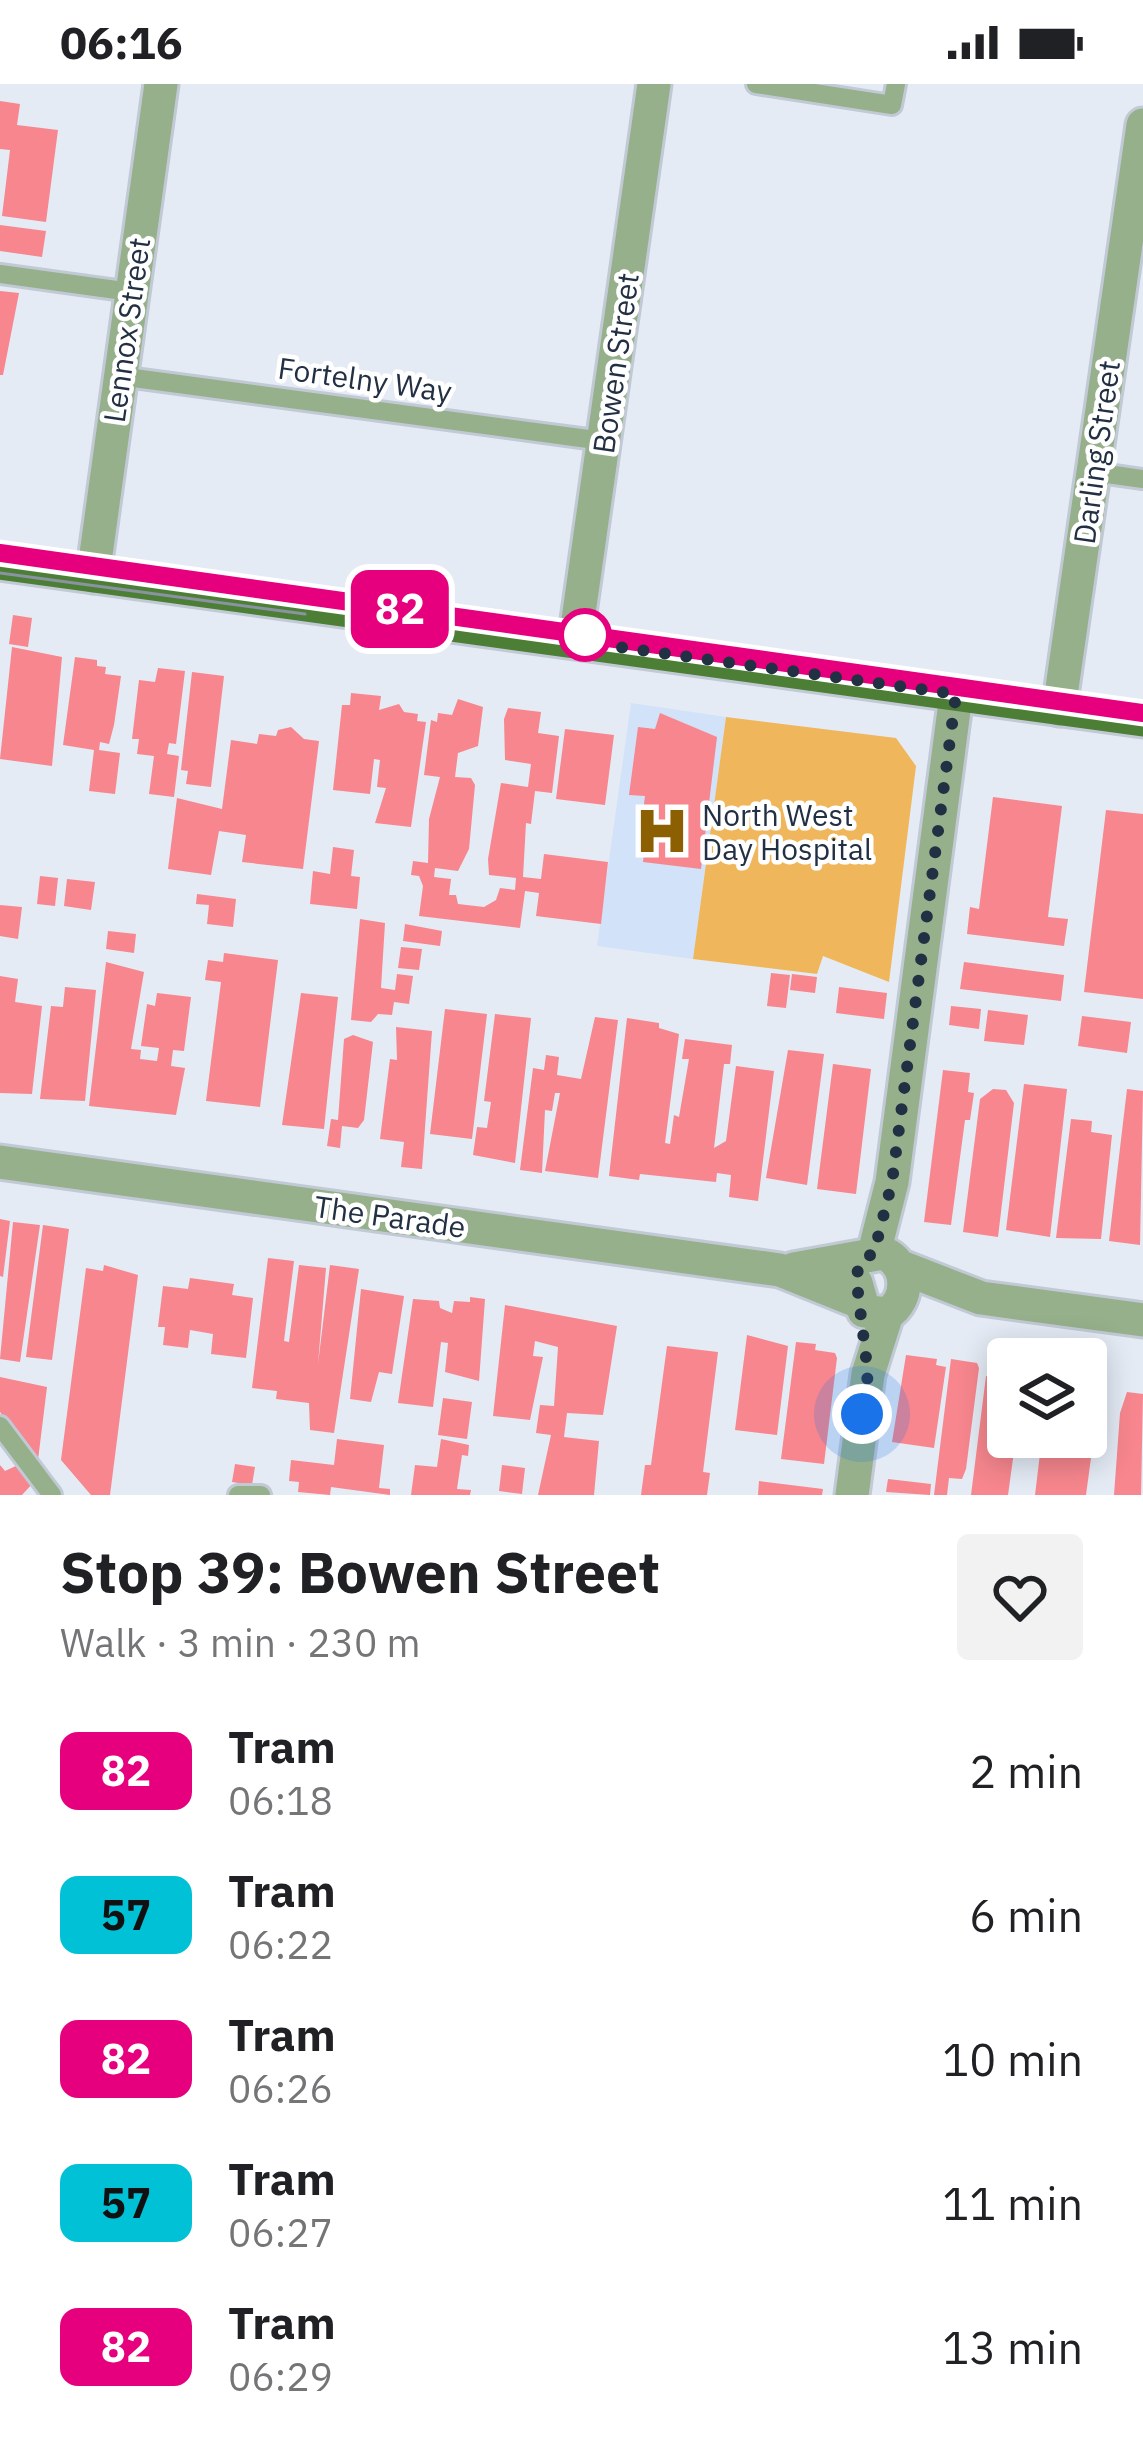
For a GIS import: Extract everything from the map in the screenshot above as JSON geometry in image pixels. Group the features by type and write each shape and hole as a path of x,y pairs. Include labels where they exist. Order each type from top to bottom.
{"main road":[{"path":"0,563 1143,720"}],"street":[{"name":"Lennox Street","path":"93,576 161,84"},
{"name":"Bowen Street","path":"575,641 654,84"},
{"name":"Darling Street","path":"1059,709 1143,124"},
{"path":"876,1309 904,1287 882,1259 956,694"},
{"name":"The Parade","path":"0,1162 780,1270 882,1259 981,1298"},
{"path":"852,1495 876,1309 856,1276 882,1259"},
{"name":"The Parade","path":"780,1270 876,1309 981,1298 1143,1320"}],"lane":[{"path":"756,84 892,105 896,84"},
{"path":"0,274 131,292"},
{"name":"Fortelny Way","path":"119,376 603,441"},
{"path":"1093,472 1143,479"},
{"path":"0,1426 52,1495"},
{"path":"238,1495 261,1495"}],"shaded area":[{"name":"North West Day Hospital","path":"631,703 726,717 693,959 597,946"},
{"path":"726,717 896,738 916,766 889,982 823,956 817,974 693,959"}],"building":[{"path":"0,101 20,104 17,125 58,130 46,222 2,216 10,150 0,149"},
{"path":"0,225 46,231 42,257 0,251"},
{"path":"0,291 19,293 3,375 0,375"},
{"path":"13,615 32,618 28,647 9,644"},
{"path":"12,647 62,657 52,766 0,759"},
{"path":"75,657 97,660 97,666 106,667 105,674 121,676 109,744 100,742 99,750 120,753 115,794 89,791 94,750 63,745"},
{"path":"158,668 185,671 176,744 169,743 167,754 179,756 174,797 149,794 154,756 137,754 139,739 132,739 139,680 155,682"},
{"path":"192,672 224,676 211,787 186,784 188,771 181,770"},
{"path":"351,693 381,696 379,710 399,704 404,712 418,714 417,721 426,722 411,827 375,823 386,788 377,787 380,760 374,759 370,794 333,790 342,705 350,705"},
{"path":"458,699 483,707 478,746 458,753 455,777 471,778 475,785 469,849 458,871 435,868 434,877 451,879 449,895 456,895 458,904 484,907 496,900 500,888 515,890 516,878 489,875 501,783 528,787 531,764 505,760 504,719 508,708 541,712 538,733 559,736 552,793 535,791 531,824 526,823 523,877 541,879 544,854 608,862 601,924 536,916 539,893 525,891 520,928 419,916 423,886 419,876 411,875 413,861 428,863 429,819 440,777 424,775 431,720 437,722 438,713 452,715"},
{"path":"660,713 717,737 701,869 643,862 649,813 643,812 645,796 629,795 638,727 655,729"},
{"path":"291,727 304,739 319,741 303,869 242,862 246,835 219,831 211,875 168,869 177,798 222,809 231,740 257,744 259,734 276,736 278,730"},
{"path":"565,729 614,735 605,805 556,799"},
{"path":"993,797 1062,806 1048,917 1068,919 1064,946 967,934 970,907 979,909"},
{"path":"1106,810 1143,814 1143,999 1084,992"},
{"path":"333,847 354,850 351,876 360,877 357,909 310,904 313,871 330,874"},
{"path":"40,876 58,878 55,906 37,904"},
{"path":"67,879 95,882 91,910 64,906"},
{"path":"197,894 236,899 233,927 207,924 209,905 196,904"},
{"path":"0,905 22,907 18,939 0,936"},
{"path":"360,919 385,923 381,988 395,990 397,974 413,976 409,1004 394,1002 392,1015 378,1014 371,1022 351,1020"},
{"path":"405,924 442,931 440,946 403,941"},
{"path":"108,931 136,934 134,953 106,949"},
{"path":"401,947 422,949 419,970 398,968"},
{"path":"224,953 278,960 260,1107 206,1101 221,982 205,980 208,960 223,962"},
{"path":"106,962 144,972 131,1049 141,1050 140,1059 157,1061 159,1048 141,1046 147,1004 155,1006 157,993 191,997 184,1051 173,1050 171,1066 185,1068 176,1115 89,1106"},
{"path":"964,962 1064,975 1061,1001 960,989"},
{"path":"771,973 790,975 786,1008 767,1006"},
{"path":"792,974 817,977 815,993 790,990"},
{"path":"0,976 18,979 15,1002 42,1006 32,1094 0,1093"},
{"path":"65,987 96,990 85,1101 40,1099 51,1006 63,1007"},
{"path":"839,987 887,993 884,1019 836,1013"},
{"path":"301,993 338,997 324,1129 282,1125"},
{"path":"951,1006 981,1009 979,1029 949,1025"},
{"path":"445,1009 487,1014 472,1139 430,1134"},
{"path":"988,1010 1028,1015 1024,1045 984,1041"},
{"path":"495,1014 531,1018 515,1163 473,1155 477,1127 487,1128 491,1102 484,1101"},
{"path":"1082,1016 1131,1022 1127,1053 1078,1046"},
{"path":"595,1017 618,1020 598,1178 545,1171 560,1093 555,1093 552,1111 545,1110 542,1173 520,1170 533,1068 544,1070 546,1055 559,1057 557,1075 581,1079"},
{"path":"627,1018 659,1023 659,1028 679,1034 665,1143 670,1144 674,1115 679,1117 689,1059 682,1059 685,1039 732,1045 730,1064 724,1064 714,1148 726,1141 736,1066 774,1071 758,1201 729,1197 731,1175 717,1173 716,1182 640,1174 639,1180 609,1176"},
{"path":"396,1027 432,1031 422,1169 401,1167 404,1142 380,1139 390,1059 397,1060"},
{"path":"353,1035 373,1042 364,1120 358,1128 342,1126 340,1148 327,1146 331,1119 338,1120 344,1039"},
{"path":"788,1050 824,1054 807,1185 766,1178"},
{"path":"833,1064 871,1069 856,1194 817,1189"},
{"path":"943,1070 970,1073 968,1092 974,1093 970,1120 965,1120 951,1225 924,1222"},
{"path":"1024,1084 1067,1089 1050,1237 1006,1230"},
{"path":"993,1089 1006,1090 1014,1103 998,1237 963,1232 980,1099"},
{"path":"1127,1089 1143,1091 1140,1245 1109,1241"},
{"path":"1071,1119 1092,1121 1091,1132 1112,1135 1101,1239 1056,1238"},
{"path":"0,1219 10,1221 3,1277 0,1276"},
{"path":"13,1222 40,1225 20,1362 0,1359"},
{"path":"43,1225 69,1229 52,1360 26,1357"},
{"path":"268,1258 294,1261 284,1341 289,1342 299,1265 326,1268 318,1364 330,1265 359,1269 334,1433 310,1430 309,1403 276,1399 277,1391 252,1388"},
{"path":"104,1265 138,1275 110,1495 91,1495 61,1460 86,1268 103,1271"},
{"path":"190,1278 234,1284 232,1295 253,1298 246,1358 211,1354 213,1334 190,1330 188,1348 163,1345 165,1327 158,1327 163,1286 188,1289"},
{"path":"361,1289 404,1296 392,1374 379,1372 371,1402 350,1399"},
{"path":"470,1297 485,1299 479,1381 445,1372 448,1343 441,1342 433,1407 398,1403 413,1299 439,1301 440,1308 452,1313 454,1301 470,1302"},
{"path":"505,1305 617,1326 603,1415 567,1413 564,1437 599,1441 594,1495 538,1495 551,1435 536,1433 540,1405 554,1406 558,1347 535,1341 533,1356 543,1357 530,1420 493,1416"},
{"path":"747,1335 788,1346 777,1435 735,1430"},
{"path":"796,1342 816,1344 815,1350 835,1353 837,1358 824,1464 781,1459"},
{"path":"667,1346 718,1352 703,1472 710,1473 707,1495 641,1495 645,1465 651,1465"},
{"path":"906,1355 937,1359 936,1365 946,1367 934,1448 892,1442"},
{"path":"951,1359 977,1363 979,1368 966,1469 962,1479 949,1478 947,1495 934,1495"},
{"path":"986,1376 987,1458 1013,1458 1008,1495 971,1495"},
{"path":"0,1377 47,1387 38,1460 0,1412"},
{"path":"1127,1392 1143,1394 1141,1495 1114,1495 1120,1413"},
{"path":"443,1398 472,1402 467,1439 438,1435"},
{"path":"337,1439 384,1445 379,1488 390,1489 390,1495 331,1487 330,1495 298,1492 299,1482 289,1481 291,1460 334,1465"},
{"path":"441,1439 469,1445 468,1456 462,1455 457,1489 471,1490 470,1495 411,1495 415,1465 437,1467"},
{"path":"1039,1458 1091,1458 1086,1495 1035,1495"},
{"path":"20,1464 34,1482 22,1495 0,1495 0,1465 5,1471"},
{"path":"235,1464 255,1467 252,1485 232,1482"},
{"path":"502,1465 525,1468 522,1494 499,1491"},
{"path":"888,1479 931,1484 930,1495 886,1492"},
{"path":"759,1481 823,1489 822,1495 758,1495"}],"tram line":[{"path":"0,553 1143,713"},
{"name":"82","path":"0,553 1143,713"},
{"path":"0,573 305,614"}],"place":[{"name":"North West Day Hospital","path":"662,831"}],"route":[{"path":"585,635 576,633 575,641 956,694 892,1182 874,1253 862,1260 856,1276 855,1294 864,1311 868,1374 862,1414"}]}
